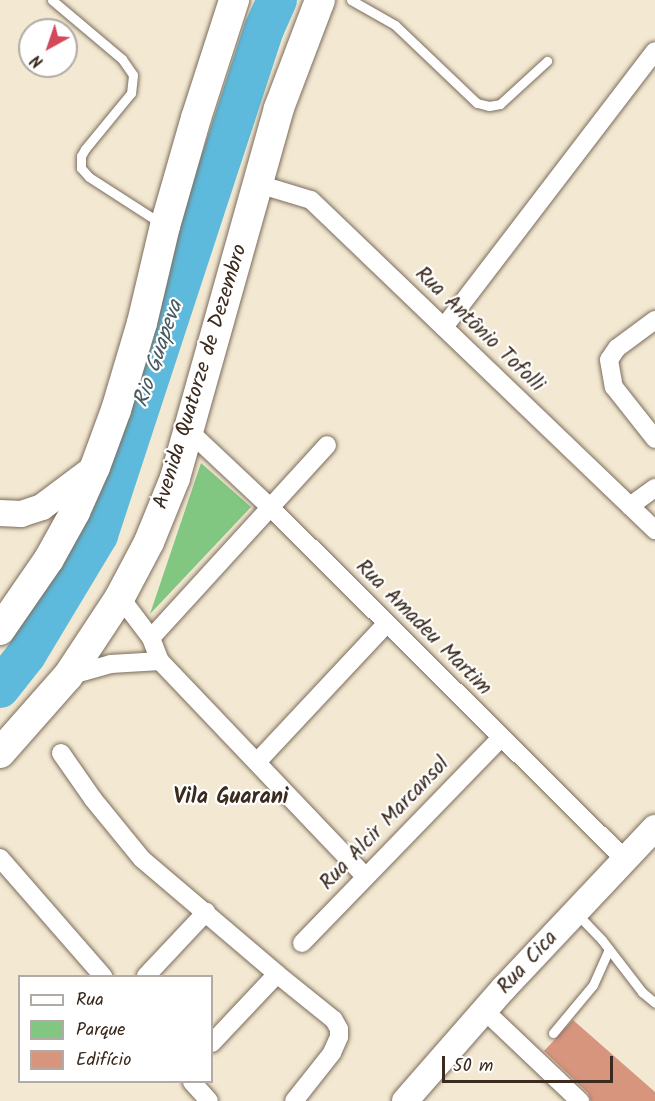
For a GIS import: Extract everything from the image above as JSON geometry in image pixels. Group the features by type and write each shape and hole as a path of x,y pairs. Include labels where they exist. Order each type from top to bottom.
{"main road":[{"path":"0,630 49,559 75,512 116,411 142,322 165,226 234,0"},
{"name":"Avenida Quatorze de Dezembro","path":"0,753 68,676 120,597 149,542 175,478 279,108 320,0"}],"street":[{"path":"444,327 655,51"},
{"name":"Rua Antônio Tofolli","path":"258,184 311,200 655,530"},
{"path":"655,320 617,348 609,360 614,387 655,439"},
{"name":"Rua Amadeu Martim","path":"188,430 271,508 625,859"},
{"path":"151,638 327,446"},
{"path":"0,513 21,514 42,507 95,467"},
{"path":"630,506 655,488"},
{"path":"120,597 151,638 160,662 366,877"},
{"path":"257,762 386,624"},
{"path":"68,676 111,664 160,662"},
{"name":"Rua Alcir Marcansol","path":"302,942 501,738"},
{"path":"61,753 93,799 142,859 334,1020 339,1029 339,1037 332,1053 294,1101"},
{"name":"Rua Cica","path":"405,1101 655,828"},
{"path":"0,858 102,975"},
{"path":"147,975 206,912"},
{"path":"213,1042 277,974"},
{"path":"485,1011 580,1101"},
{"path":"193,1083 209,1101"}],"lane":[{"path":"52,0 122,59 133,75 131,93 85,149 81,156 81,168 89,177 165,226"},
{"path":"351,0 395,25 477,103 489,106 500,104 547,61"},
{"path":"575,913 609,949 642,992 655,1004"},
{"path":"553,1033 593,986 609,949"}],"green space":[{"path":"201,463 251,507 150,614"}],"building":[{"path":"573,1020 655,1092 655,1101 591,1101 588,1093 544,1051"}],"waterway":[{"name":"Rio Guapeva","path":"0,688 26,655 98,535 264,29 277,0"}],"district":[{"name":"Vila Guarani","path":"231,798"}]}
